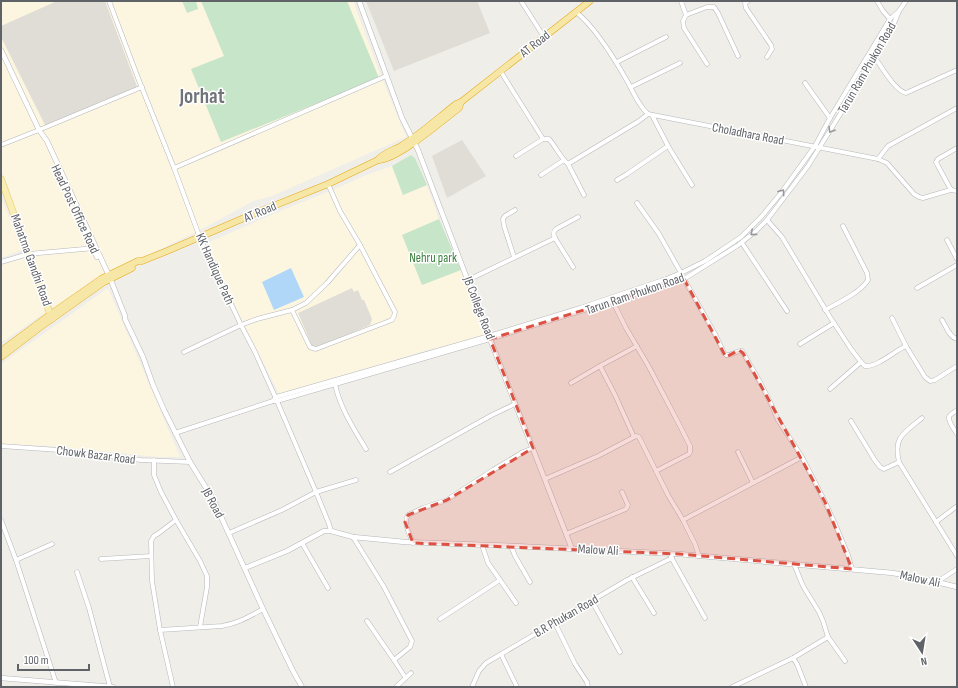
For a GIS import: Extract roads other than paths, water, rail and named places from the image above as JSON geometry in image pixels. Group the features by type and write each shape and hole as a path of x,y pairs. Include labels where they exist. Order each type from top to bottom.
{"highway":[{"name":"AT Road","path":"1,351 108,277 138,261 142,261 200,238 251,215 328,184 378,160 380,156 413,140 456,104 461,102 590,1"},
{"name":"AT Road","path":"1,356 51,316"}],"main road":[{"name":"Mahatma Gandhi Road","path":"1,179 51,316"}],"street":[{"name":"KK Handique Path","path":"109,1 200,238 240,326 255,352 316,492 331,532"},
{"name":"JB College Road","path":"359,1 402,118 418,150 572,549"},
{"path":"521,1 544,37"},
{"path":"681,1 686,15"},
{"path":"748,1 745,4 746,8 771,45 772,50 767,57"},
{"path":"877,1 882,11 890,20"},
{"name":"Tarun Ram Phukon Road","path":"175,432 275,400 490,338 666,279 705,261 741,237 774,202 815,146 830,118 890,20 906,1"},
{"path":"707,64 684,28 683,21 686,15 707,7 714,7 718,13 738,56"},
{"name":"Tarun Ram Phukon Road","path":"275,400 335,384 613,302 684,279 742,243 767,220 821,147 875,58 899,11"},
{"path":"576,12 583,17 617,62 638,102 643,110 650,114 692,186"},
{"path":"617,62 666,37"},
{"name":"Head Post Office Road","path":"1,50 44,139 47,141 108,277"},
{"path":"875,58 897,88 906,93 957,70"},
{"path":"631,87 680,64"},
{"path":"500,72 543,139"},
{"path":"174,168 386,76"},
{"path":"805,82 830,118"},
{"path":"1,145 142,87"},
{"path":"878,159 888,146 957,108"},
{"path":"568,164 650,114"},
{"name":"Choladhara Road","path":"650,114 878,159 887,163 919,198 951,190 957,191"},
{"path":"516,156 543,139 549,139 568,164 584,195"},
{"path":"617,180 668,146"},
{"path":"951,190 936,162 938,159 957,148"},
{"path":"541,175 564,160"},
{"path":"292,310 310,347 314,349 392,320 394,316 395,312 360,245 340,211 328,184"},
{"path":"637,203 659,234 680,273"},
{"path":"514,257 503,219 515,210"},
{"path":"573,267 554,238 553,233 556,229 578,217"},
{"path":"767,220 782,237 825,310 865,366 869,366 906,346"},
{"path":"825,310 851,295 865,285 868,280 867,273 843,226"},
{"path":"468,280 554,238"},
{"path":"947,240 957,260"},
{"path":"742,243 786,311"},
{"path":"184,352 257,319 292,310 306,303 327,283 360,245"},
{"path":"1,262 28,254 95,248"},
{"path":"917,288 957,265"},
{"name":"JB Road","path":"108,277 125,319 143,357 158,398 190,462 213,500 263,609 302,687"},
{"path":"684,279 713,330 724,353 727,355 739,350 743,353 766,393 778,420 802,457 835,524 848,555 852,569"},
{"path":"613,302 690,448 690,452 688,454 656,470"},
{"path":"892,318 906,346 925,377 929,380 935,380 957,366"},
{"path":"942,320 951,335 957,339"},
{"path":"800,344 834,323"},
{"path":"571,382 637,346"},
{"path":"830,389 861,362"},
{"path":"600,366 634,437"},
{"path":"335,384 337,393 349,419 366,449"},
{"path":"390,472 492,415 515,404"},
{"path":"957,410 949,417 957,434"},
{"path":"922,418 904,433 898,442 897,453 899,462 957,556"},
{"path":"851,421 880,467 884,469 899,462"},
{"path":"545,480 598,456 637,436 639,437 668,495 683,520 695,544 699,556"},
{"name":"Chowk Bazar Road","path":"1,446 59,450 141,460 190,462"},
{"path":"413,543 406,522 406,517 408,515 447,500 493,470 523,452 533,448"},
{"path":"738,452 753,483"},
{"path":"683,520 802,457"},
{"path":"154,460 154,475 161,492 207,576 207,587 200,627"},
{"path":"228,533 282,510 316,492 356,480"},
{"path":"566,534 626,509 628,507 628,503 622,492"},
{"path":"936,522 957,506"},
{"path":"1,520 16,560 56,683"},
{"path":"173,687 160,630 152,582 151,541 152,538 176,520"},
{"path":"245,568 281,554 324,532 331,532"},
{"name":"Malow Ali","path":"331,532 353,537 413,543 511,546 671,556 699,556 852,569 892,574 957,587"},
{"path":"353,537 384,587 412,642 410,647 394,660"},
{"path":"302,543 328,588"},
{"path":"16,560 52,544"},
{"path":"482,545 488,563 516,604"},
{"path":"511,546 530,582"},
{"path":"101,559 151,556"},
{"path":"671,556 705,618"},
{"name":"B.R Phukan Road","path":"472,687 479,671 486,663 632,577 671,556"},
{"path":"794,564 803,586 819,612 828,637 845,661"},
{"path":"937,582 957,569"},
{"path":"77,572 89,608 110,687"},
{"path":"632,577 654,613"},
{"path":"440,619 500,580"},
{"path":"592,601 620,652"},
{"path":"160,630 232,625 263,609"},
{"path":"367,621 405,677"},
{"path":"555,623 575,664 587,682 588,687"},
{"path":"732,687 793,658 828,637"},
{"path":"501,654 517,687"},
{"path":"793,658 806,687"},
{"path":"396,687 411,673"},
{"path":"1,678 113,687"}],"water":[{"path":"291,268 304,297 274,310 262,282"}],"district":[{"name":"Jorhat","path":"202,96"}],"park label":[{"name":"Nehru park","path":"433,258"}]}
